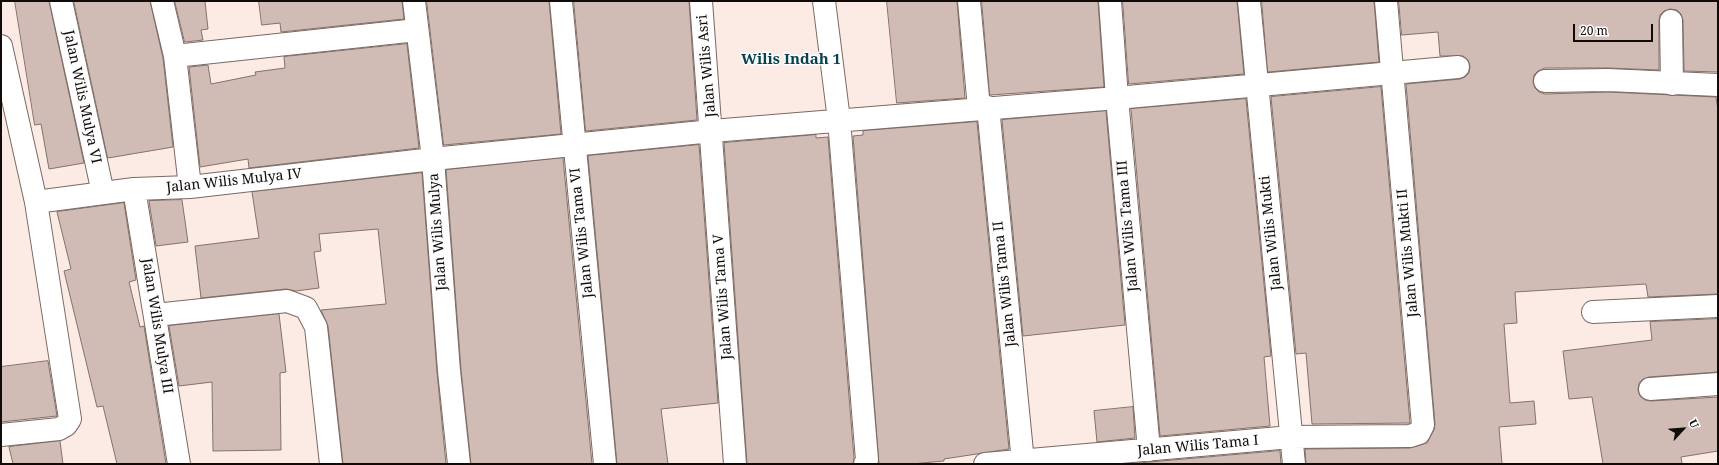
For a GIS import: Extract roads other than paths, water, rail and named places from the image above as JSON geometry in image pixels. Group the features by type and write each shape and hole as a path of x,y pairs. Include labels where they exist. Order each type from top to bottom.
{"street":[{"name":"Jalan Wilis Mulya VI","path":"61,1 103,193"},
{"path":"162,1 175,56 190,187"},
{"name":"Jalan Wilis Mulya","path":"414,1 433,159 449,372 459,464"},
{"name":"Jalan Wilis Tama VI","path":"561,1 605,464"},
{"name":"Jalan Wilis Asri","path":"701,1 712,131"},
{"path":"824,1 839,120 869,463"},
{"name":"Jalan Wilis Tama II","path":"969,1 983,107 1023,462"},
{"name":"Jalan Wilis Tama III","path":"1110,1 1117,98 1148,450"},
{"name":"Jalan Wilis Mukti","path":"1249,1 1294,464"},
{"name":"Jalan Wilis Mukti II","path":"1386,1 1391,73 1423,425 1419,433"},
{"path":"1671,21 1672,84"},
{"path":"175,56 417,30"},
{"path":"1,46 36,202 70,419 66,425 59,429 1,435"},
{"name":"Jalan Wilis Mulya IV","path":"36,202 134,189 190,187 433,159 712,131 983,107 1117,98 1458,67"},
{"path":"1545,81 1608,80 1718,85"},
{"name":"Jalan Wilis Tama V","path":"712,131 735,464"},
{"name":"Jalan Wilis Mulya III","path":"134,189 156,315 179,464"},
{"path":"156,315 287,301 306,308 316,327 331,464"},
{"path":"1593,312 1718,306"},
{"path":"1650,389 1718,384"},
{"name":"Jalan Wilis Tama I","path":"985,464 1023,462 1292,437 1410,436 1419,433"}],"district":[{"name":"Wilis Indah 1","path":"791,60"}]}
